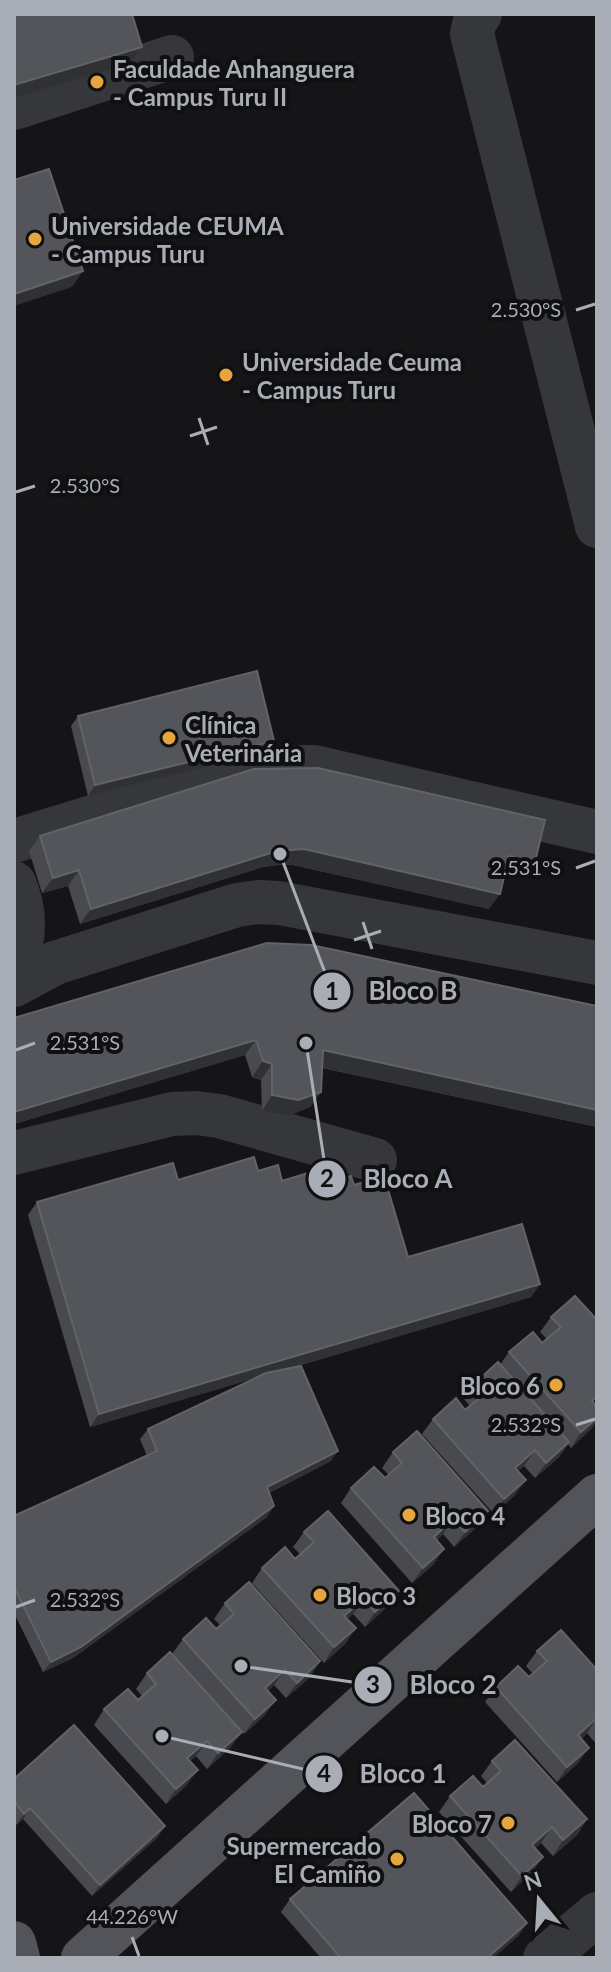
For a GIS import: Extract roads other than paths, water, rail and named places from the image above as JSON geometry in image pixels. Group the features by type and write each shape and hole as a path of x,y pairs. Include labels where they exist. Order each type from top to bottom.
{"main road":[{"path":"83,1958 597,1496"},
{"path":"14,1943 18,1958"}],"street":[{"path":"480,14 472,34 597,526"},
{"path":"14,108 172,57"},
{"path":"14,841 238,772 291,766 314,767 597,832"},
{"path":"14,883 23,923 14,964"},
{"path":"14,985 55,963 237,905 259,902 279,903 597,963"},
{"path":"14,1153 172,1114 196,1113 219,1116 375,1160"},
{"path":"545,1958 597,1914"}],"place":[{"name":"Faculdade Anhanguera - Campus Turu II","path":"97,82"},
{"name":"Universidade CEUMA - Campus Turu","path":"35,239"},
{"name":"Universidade Ceuma - Campus Turu","path":"226,375"},
{"name":"Clínica Veterinária","path":"169,738"},
{"name":"Bloco B","path":"280,854"},
{"name":"Bloco A","path":"306,1043"},
{"name":"Bloco 6","path":"556,1385"},
{"name":"Bloco 4","path":"409,1515"},
{"name":"Bloco 3","path":"320,1595"},
{"name":"Bloco 2","path":"241,1666"},
{"name":"Bloco 1","path":"162,1736"},
{"name":"Bloco 7","path":"508,1823"},
{"name":"Supermercado El Camiño","path":"397,1859"}]}
